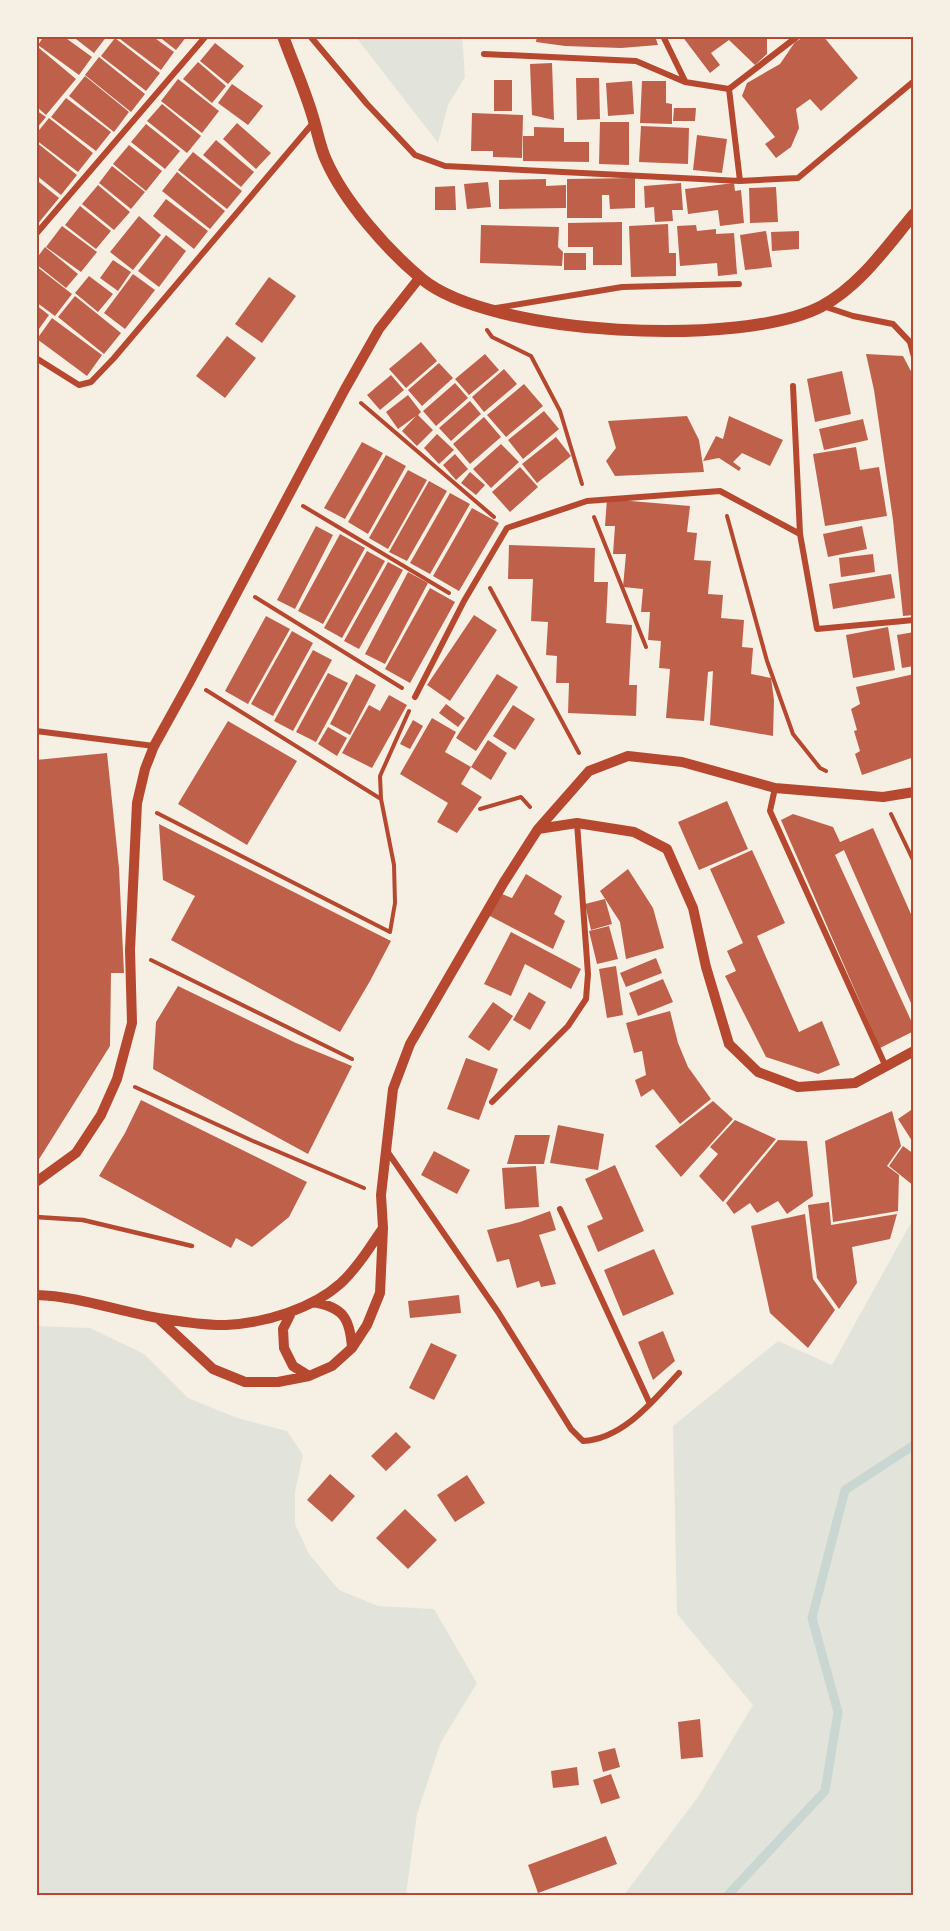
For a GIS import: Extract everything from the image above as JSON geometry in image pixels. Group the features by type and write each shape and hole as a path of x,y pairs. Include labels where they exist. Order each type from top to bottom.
{"main road":[{"path":"283,36 315,122 318,142 343,191 377,234 420,277 447,296 486,309 569,325 674,332 713,331 764,324 801,315 835,298 862,274 914,214"}],"street":[{"path":"36,234 206,36"},
{"path":"310,36 367,104 415,156 445,166 740,181 798,178 914,81"},
{"path":"663,36 685,82"},
{"path":"484,54 636,61 685,82 729,89 798,36"},
{"path":"729,89 740,181"},
{"path":"36,358 79,385 90,382 114,358 315,122"},
{"path":"36,1182 76,1153 101,1115 117,1079 132,1023 130,950 137,803 153,746 190,681 238,586 345,388 379,329 420,277"},
{"path":"486,309 622,287 740,284"},
{"path":"823,306 853,316 893,324 910,342 914,357"},
{"path":"792,386 800,534 817,629 914,620"},
{"path":"415,697 464,601 507,528 587,501 720,491 800,534"},
{"path":"36,731 153,746"},
{"path":"158,1318 213,1369 245,1382 278,1382 309,1376 332,1366 352,1348 367,1325 380,1293 383,1228 381,1195 393,1089 410,1044 504,882 538,830 589,771 628,756 682,762 775,788 883,796 914,792"},
{"path":"775,788 770,810 886,1068"},
{"path":"538,830 577,823 634,832 667,849 693,908 706,967 729,1044 758,1072 798,1087 855,1083 914,1051"},
{"path":"492,1102 568,1026 585,999 588,974 577,823"},
{"path":"387,1150 498,1312 571,1429 583,1441 598,1440 613,1434 650,1404 679,1373"},
{"path":"560,1209 650,1404"},
{"path":"36,1295 60,1295 158,1318 225,1325 260,1320 313,1302 357,1266 383,1228"},
{"path":"313,1302 330,1304 344,1314 351,1330 352,1348"},
{"path":"292,1311 283,1329 284,1348 293,1366 309,1376"}],"lane":[{"path":"36,1217 82,1220 192,1246"}],"path":[{"path":"486,309 485,328 492,336 531,356 560,411 587,501 646,647"},
{"path":"345,388 507,528"},
{"path":"720,491 767,661 793,734 819,768 830,773"},
{"path":"287,497 464,601"},
{"path":"482,572 589,771"},
{"path":"137,803 390,932 395,903 394,865 381,799 380,776 415,697 238,586"},
{"path":"190,681 381,799"},
{"path":"883,796 914,862"},
{"path":"480,809 521,797"},
{"path":"130,950 352,1059"},
{"path":"117,1079 381,1195"}],"shaded area":[{"path":"355,36 462,36 465,77 448,105 438,143"},
{"path":"913,1219 914,1895 624,1895 698,1797 753,1705 677,1614 673,1426 778,1341 832,1365"},
{"path":"36,1326 90,1328 144,1354 188,1398 237,1418 287,1431 303,1455 295,1492 295,1524 309,1554 339,1590 378,1606 434,1609 477,1683 441,1742 417,1814 406,1895 36,1895"}],"building":[{"path":"44,36 63,36 92,57 79,75 38,45"},
{"path":"72,36 107,36 94,53"},
{"path":"116,36 152,36 174,52 161,70"},
{"path":"158,36 187,36 176,50"},
{"path":"537,36 655,36 658,45 621,48 565,46 536,42"},
{"path":"682,36 767,36 767,54 755,65 729,40 711,53 720,65 710,73"},
{"path":"806,36 823,36 858,78 821,111 810,99 796,109 799,128 791,147 776,158 765,144 775,137 742,96 747,83 780,64 795,42"},
{"path":"115,38 160,73 146,91 101,56"},
{"path":"215,43 244,66 228,84 200,61"},
{"path":"39,48 76,79 46,115 36,106 36,51"},
{"path":"99,57 145,94 131,112 85,75"},
{"path":"198,62 226,86 212,103 183,79"},
{"path":"552,63 554,120 532,115 530,64"},
{"path":"85,76 129,112 114,132 69,96"},
{"path":"576,78 599,78 600,119 577,120"},
{"path":"178,79 219,111 202,133 161,101"},
{"path":"494,80 512,80 512,111 494,111"},
{"path":"632,81 634,114 608,116 606,83"},
{"path":"642,81 666,81 666,103 672,104 672,124 640,123"},
{"path":"232,84 263,106 248,125 218,103"},
{"path":"66,98 111,132 96,151 51,117"},
{"path":"162,104 201,136 187,153 147,121"},
{"path":"674,108 696,108 695,121 673,121"},
{"path":"36,110 46,117 36,129"},
{"path":"472,113 523,115 522,158 493,157 493,151 471,151"},
{"path":"49,118 93,153 78,172 36,140 36,134"},
{"path":"600,122 629,122 629,165 599,164"},
{"path":"237,123 271,153 256,169 223,139"},
{"path":"146,124 180,151 165,169 131,142"},
{"path":"641,126 689,128 688,164 639,162"},
{"path":"534,127 564,128 564,142 589,142 589,162 523,161 523,136 534,136"},
{"path":"697,135 727,139 722,173 693,170"},
{"path":"216,140 254,172 241,187 203,155"},
{"path":"36,142 77,175 61,195 36,175"},
{"path":"129,145 162,171 146,191 113,164"},
{"path":"193,152 242,191 227,209 178,170"},
{"path":"112,166 145,192 131,209 99,183"},
{"path":"177,172 225,211 210,229 162,191"},
{"path":"635,178 635,208 610,209 609,195 602,195 602,218 567,218 567,179"},
{"path":"546,179 546,186 566,185 566,208 499,209 499,180"},
{"path":"39,182 59,198 36,226 36,186"},
{"path":"488,182 491,207 467,209 464,184"},
{"path":"681,183 683,210 672,210 673,221 655,222 654,207 645,208 644,186"},
{"path":"734,183 735,191 741,190 744,223 720,226 718,210 688,214 685,189"},
{"path":"98,185 130,212 114,230 82,204"},
{"path":"455,186 456,210 435,210 435,187"},
{"path":"776,187 778,222 750,223 749,188"},
{"path":"166,199 208,231 194,249 153,216"},
{"path":"80,206 111,231 96,249 65,225"},
{"path":"139,216 161,235 133,270 110,252"},
{"path":"622,222 622,265 593,265 593,247 568,247 568,223"},
{"path":"668,224 669,253 676,253 676,276 631,277 629,226"},
{"path":"481,225 559,227 558,247 563,252 562,266 480,263"},
{"path":"696,225 697,231 716,229 716,234 734,233 737,274 718,276 717,263 680,266 677,226"},
{"path":"62,226 97,252 81,272 46,247"},
{"path":"766,231 772,267 745,270 740,235"},
{"path":"799,231 799,249 772,251 771,232"},
{"path":"166,235 186,251 159,287 138,271"},
{"path":"45,247 78,274 66,288 36,264 36,259"},
{"path":"564,253 586,253 586,270 564,270"},
{"path":"113,260 131,272 118,291 100,278"},
{"path":"36,266 72,294 55,316 36,302"},
{"path":"133,274 155,290 125,329 104,313"},
{"path":"89,276 113,294 98,312 75,293"},
{"path":"269,277 296,296 262,343 235,324"},
{"path":"75,296 121,333 104,354 58,317"},
{"path":"36,305 49,315 36,333"},
{"path":"52,318 102,355 87,376 37,339"},
{"path":"227,336 256,358 225,398 196,376"},
{"path":"421,342 437,361 406,388 389,369"},
{"path":"485,354 499,370 469,395 455,379"},
{"path":"866,354 903,356 914,377 914,615 903,616 893,520 874,390"},
{"path":"439,363 453,378 422,406 408,390"},
{"path":"504,369 517,384 484,412 472,397"},
{"path":"842,371 851,414 815,422 807,379"},
{"path":"391,375 404,390 380,410 367,395"},
{"path":"455,383 468,398 436,426 423,411"},
{"path":"524,384 543,406 506,437 487,415"},
{"path":"408,395 421,412 418,415 433,430 417,446 402,431 416,416 398,429 386,412"},
{"path":"470,401 481,414 451,441 439,428"},
{"path":"544,411 559,429 523,459 508,440"},
{"path":"687,416 699,440 704,472 615,476 606,461 616,448 608,421"},
{"path":"729,416 783,440 770,466 742,453 733,462 741,468 739,471 719,458 703,461 716,436 723,439"},
{"path":"484,417 501,437 470,464 453,444"},
{"path":"863,419 868,440 824,450 819,429"},
{"path":"437,434 454,450 439,464 424,448"},
{"path":"556,437 571,456 537,483 522,464"},
{"path":"362,442 383,453 345,519 324,508"},
{"path":"501,444 519,462 491,488 473,469"},
{"path":"856,447 860,470 879,467 887,516 825,526 813,454"},
{"path":"455,454 468,469 456,480 443,465"},
{"path":"386,455 406,466 368,534 348,522"},
{"path":"520,467 538,487 510,512 492,492"},
{"path":"408,470 427,480 388,549 369,538"},
{"path":"470,472 485,485 476,495 461,483"},
{"path":"429,481 447,491 407,561 389,552"},
{"path":"450,493 470,504 430,574 410,563"},
{"path":"607,499 690,506 687,532 697,533 694,560 711,561 708,594 723,595 721,618 744,620 742,647 753,648 751,674 771,678 774,700 773,736 710,725 713,671 708,672 704,721 666,718 670,669 659,668 661,641 648,640 650,612 641,612 643,589 623,587 626,554 613,554 615,526 605,526"},
{"path":"472,508 499,523 459,591 433,576"},
{"path":"316,526 333,535 295,609 277,600"},
{"path":"862,526 867,549 828,557 823,534"},
{"path":"340,534 365,548 323,624 298,611"},
{"path":"509,545 595,548 594,582 608,582 606,623 632,625 629,685 637,685 636,716 568,713 569,683 556,683 557,656 546,655 548,622 531,621 533,579 508,579"},
{"path":"367,551 385,561 342,638 324,628"},
{"path":"873,554 875,572 841,577 839,558"},
{"path":"388,562 403,570 359,649 344,641"},
{"path":"408,572 428,583 385,664 365,654"},
{"path":"891,574 895,598 833,609 829,584"},
{"path":"430,588 455,602 410,683 385,669"},
{"path":"474,615 497,630 450,701 427,685"},
{"path":"266,616 290,629 248,704 225,691"},
{"path":"888,627 895,670 853,678 846,635"},
{"path":"292,631 313,643 273,716 251,704"},
{"path":"914,632 914,666 902,668 897,635"},
{"path":"313,650 332,660 293,731 274,721"},
{"path":"328,673 348,683 316,742 296,732"},
{"path":"356,674 376,685 350,735 330,724"},
{"path":"497,674 518,687 476,751 456,738"},
{"path":"914,674 914,757 862,775 855,754 860,751 851,709 860,704 856,687"},
{"path":"389,695 407,705 372,768 342,753 369,705 380,711"},
{"path":"446,704 465,718 458,727 439,713"},
{"path":"513,705 535,719 515,750 493,736"},
{"path":"432,718 456,732 445,752 471,767 461,784 482,797 457,833 437,822 448,803 400,774"},
{"path":"413,720 423,726 410,749 400,744"},
{"path":"228,721 297,761 247,845 178,804"},
{"path":"328,727 347,738 337,756 318,744"},
{"path":"488,740 507,753 491,780 471,767"},
{"path":"107,753 119,868 124,973 111,973 110,1046 36,1164 36,760"},
{"path":"727,801 748,849 699,870 678,822"},
{"path":"793,814 833,827 840,842 873,828 914,921 914,1010 844,850 835,855 914,1027 914,1031 880,1048 781,820"},
{"path":"159,824 391,941 340,1032 171,940 195,896 163,880"},
{"path":"752,850 785,923 757,936 799,1032 822,1021 840,1065 818,1074 766,1057 725,976 736,971 727,951 743,943 710,869"},
{"path":"628,869 653,908 664,948 626,959 620,922 600,891"},
{"path":"526,874 562,896 554,914 565,921 553,949 488,915 502,894 512,898"},
{"path":"605,899 612,924 591,930 585,904"},
{"path":"609,926 618,959 597,964 589,931"},
{"path":"511,932 581,969 571,989 525,964 511,996 484,984"},
{"path":"656,958 662,973 626,987 620,973"},
{"path":"616,966 623,1015 607,1018 599,969"},
{"path":"663,979 673,1002 638,1016 629,993"},
{"path":"178,986 296,1043 352,1066 308,1154 153,1069 156,1022"},
{"path":"529,992 546,1002 530,1030 513,1020"},
{"path":"493,1002 513,1016 489,1051 468,1037"},
{"path":"670,1011 678,1043 688,1067 711,1099 680,1124 653,1089 641,1097 635,1080 646,1075 642,1051 634,1053 626,1023"},
{"path":"466,1058 498,1069 479,1120 447,1109"},
{"path":"141,1100 307,1182 289,1217 252,1247 236,1238 231,1248 99,1176 125,1133"},
{"path":"713,1101 733,1119 681,1177 655,1146"},
{"path":"914,1108 914,1144 898,1119"},
{"path":"892,1111 901,1146 887,1166 899,1175 898,1211 833,1222 825,1141"},
{"path":"735,1120 776,1139 723,1202 699,1176 718,1154 710,1147"},
{"path":"558,1125 604,1134 598,1170 550,1163"},
{"path":"515,1135 550,1135 544,1164 507,1164"},
{"path":"778,1140 807,1141 813,1196 787,1214 778,1201 757,1213 750,1203 734,1214 726,1203"},
{"path":"903,1146 914,1154 914,1186 889,1166"},
{"path":"434,1151 470,1170 457,1194 421,1175"},
{"path":"615,1165 644,1231 598,1252 587,1226 603,1219 585,1179"},
{"path":"536,1166 539,1207 505,1209 502,1168"},
{"path":"829,1202 831,1225 897,1214 890,1239 852,1247 857,1283 839,1309 817,1278 808,1205"},
{"path":"550,1211 556,1230 539,1235 556,1284 541,1287 539,1281 517,1288 509,1259 497,1262 487,1230 520,1222"},
{"path":"805,1214 813,1279 835,1310 808,1348 770,1313 751,1226"},
{"path":"654,1249 674,1294 623,1316 604,1270"},
{"path":"459,1295 461,1313 410,1318 408,1301"},
{"path":"663,1331 675,1361 653,1380 638,1342"},
{"path":"431,1343 457,1355 434,1400 409,1388"},
{"path":"396,1432 411,1447 386,1471 371,1456"},
{"path":"330,1474 355,1496 332,1522 307,1500"},
{"path":"467,1475 485,1503 455,1522 437,1495"},
{"path":"405,1509 437,1540 408,1569 376,1538"},
{"path":"700,1719 703,1757 681,1759 678,1722"},
{"path":"615,1748 620,1767 603,1772 598,1752"},
{"path":"577,1767 579,1785 553,1788 551,1771"},
{"path":"611,1774 620,1798 601,1804 593,1780"},
{"path":"606,1836 617,1864 538,1893 528,1865"}],"waterway":[{"path":"728,1895 825,1791 838,1712 812,1618 845,1490 914,1445"}]}
